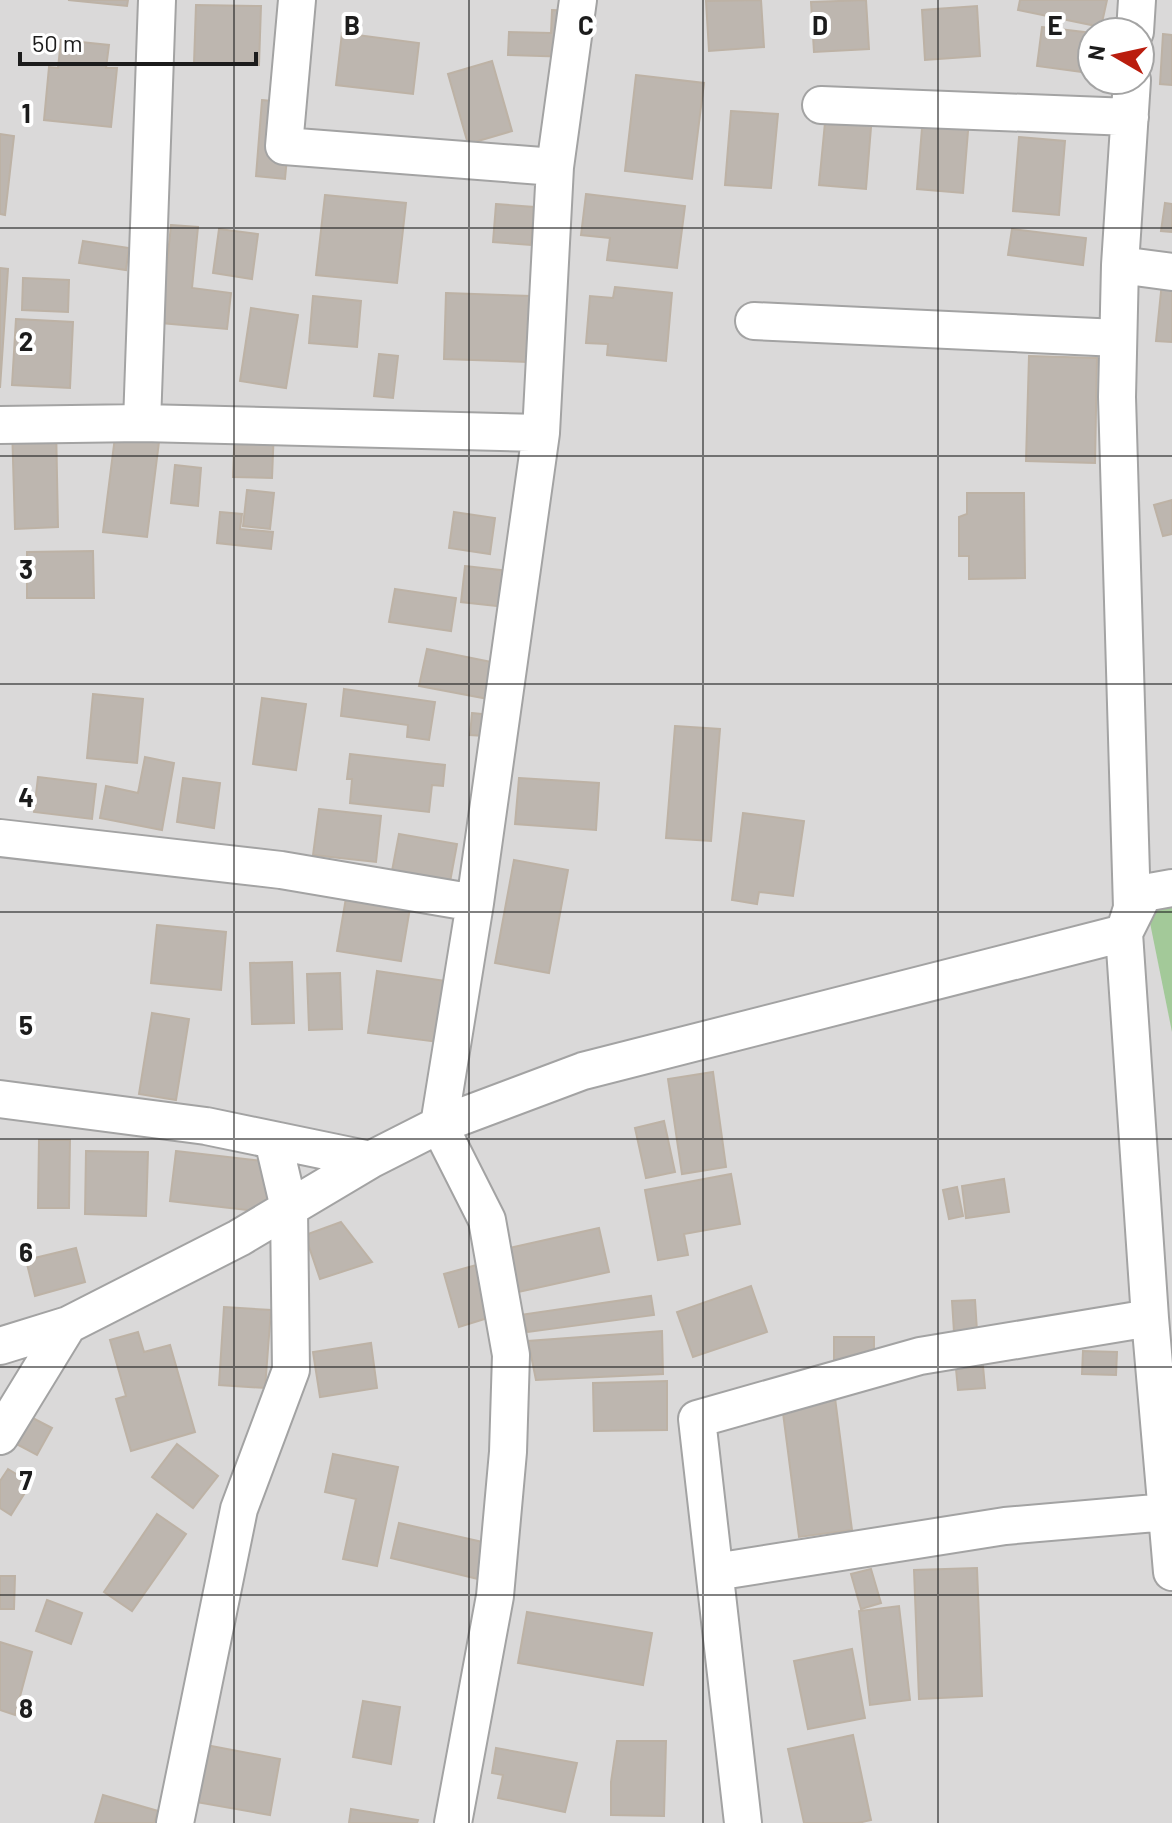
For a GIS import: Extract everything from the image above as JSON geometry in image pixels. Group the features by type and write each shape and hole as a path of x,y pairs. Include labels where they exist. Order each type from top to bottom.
{"street":[{"path":"142,423 157,0"},
{"path":"297,0 284,146 555,167"},
{"path":"453,1823 495,1596 508,1452 511,1355 487,1220 439,1125 475,903 541,433 555,167 578,0"},
{"path":"1131,96 1118,338 1122,599 1132,908 1124,933 1156,1185 1150,1318 1172,1572"},
{"path":"821,105 1130,117"},
{"path":"1120,265 1172,272"},
{"path":"754,321 1118,338"},
{"path":"0,425 142,423 541,433"},
{"path":"0,838 281,870 475,903"},
{"path":"0,1346 68,1325 239,1238 370,1160 439,1125 583,1071 1124,933 1144,893 1172,888"},
{"path":"0,1099 206,1126 370,1160"},
{"path":"175,1823 239,1509 291,1370 289,1208 273,1140"},
{"path":"743,1823 697,1419 920,1356 1150,1318"},
{"path":"0,1436 68,1325"},
{"path":"715,1572 1005,1526 1167,1512"}],"shaded area":[{"path":"0,0 1172,0 1172,1823 0,1823"}],"green space":[{"path":"1172,888 1172,1032 1144,893"}],"building":[{"path":"68,0 128,0 127,6"},
{"path":"761,0 764,47 709,51 706,1"},
{"path":"866,0 869,49 814,52 811,2"},
{"path":"1020,0 1107,0 1103,16 1076,16 1076,22 1018,10"},
{"path":"196,5 261,6 259,65 194,64"},
{"path":"977,6 980,56 925,60 922,10"},
{"path":"552,10 574,11 572,57 508,55 509,32 551,33"},
{"path":"1042,27 1076,31 1076,71 1037,66"},
{"path":"342,33 419,43 413,94 336,85"},
{"path":"1163,34 1172,35 1172,85 1160,84"},
{"path":"61,40 109,45 106,68 117,68 111,127 44,120 49,67 58,68"},
{"path":"492,61 512,131 468,144 448,74"},
{"path":"636,75 704,83 692,179 625,171"},
{"path":"262,100 292,103 285,179 256,176"},
{"path":"731,111 778,114 771,188 725,185"},
{"path":"826,112 872,115 866,189 819,185"},
{"path":"923,116 969,119 963,193 917,189"},
{"path":"0,134 14,136 5,215 0,214"},
{"path":"1019,137 1065,141 1059,215 1013,211"},
{"path":"586,194 685,206 677,268 607,260 610,238 581,235"},
{"path":"325,195 406,203 397,283 316,275"},
{"path":"1165,203 1172,204 1172,232 1161,231"},
{"path":"496,204 534,207 531,245 493,242"},
{"path":"171,225 198,227 192,288 231,293 227,329 161,323"},
{"path":"219,229 258,234 252,279 213,273"},
{"path":"1012,229 1086,238 1083,265 1008,255"},
{"path":"83,241 129,248 126,270 79,263"},
{"path":"0,268 8,269 0,388"},
{"path":"23,278 69,280 68,312 22,310"},
{"path":"1162,282 1172,283 1172,342 1156,341"},
{"path":"615,287 672,293 666,361 607,355 608,344 586,343 590,296 613,298"},
{"path":"446,293 530,296 528,362 444,359"},
{"path":"313,296 361,301 357,347 309,343"},
{"path":"251,308 298,315 286,388 240,381"},
{"path":"16,319 73,322 70,388 12,385"},
{"path":"379,354 398,356 393,398 374,396"},
{"path":"1029,356 1097,358 1095,463 1026,461"},
{"path":"56,424 58,527 15,529 12,425"},
{"path":"235,426 274,428 272,478 233,477"},
{"path":"116,429 160,434 147,537 103,532"},
{"path":"175,465 201,468 198,506 171,503"},
{"path":"247,490 274,493 270,529 243,526"},
{"path":"967,493 1024,493 1025,578 969,579 969,556 959,556 959,517 967,514"},
{"path":"1172,500 1172,534 1163,536 1154,505"},
{"path":"220,512 242,514 240,529 273,532 271,549 217,543"},
{"path":"454,512 495,518 490,554 449,548"},
{"path":"93,551 94,598 27,598 27,552"},
{"path":"465,566 509,571 505,607 461,602"},
{"path":"395,589 456,598 451,631 389,622"},
{"path":"427,649 511,666 504,702 419,686"},
{"path":"344,689 435,702 429,740 407,737 408,725 341,716"},
{"path":"93,694 143,699 137,763 87,758"},
{"path":"262,698 306,704 296,770 253,764"},
{"path":"472,713 501,716 500,737 470,735"},
{"path":"675,726 720,729 711,841 666,838"},
{"path":"350,754 445,765 443,786 432,785 429,812 350,803 352,779 347,779"},
{"path":"145,757 174,763 162,830 100,818 106,786 138,793"},
{"path":"38,777 96,784 92,819 34,812"},
{"path":"183,778 220,783 214,828 177,822"},
{"path":"519,778 599,783 596,830 515,824"},
{"path":"319,809 381,816 376,862 313,855"},
{"path":"743,813 804,821 793,896 759,892 757,904 732,900"},
{"path":"399,834 457,844 450,882 392,871"},
{"path":"514,860 568,870 549,973 495,963"},
{"path":"347,892 411,902 401,961 337,951"},
{"path":"157,925 226,932 221,990 151,983"},
{"path":"292,962 294,1023 252,1024 250,963"},
{"path":"377,971 446,981 438,1042 368,1033"},
{"path":"340,973 342,1029 309,1030 307,974"},
{"path":"152,1013 189,1019 176,1100 139,1094"},
{"path":"713,1072 726,1167 682,1174 668,1079"},
{"path":"664,1121 675,1172 646,1178 635,1128"},
{"path":"39,1140 70,1140 69,1208 38,1208"},
{"path":"86,1151 148,1152 146,1216 85,1214"},
{"path":"176,1151 271,1162 265,1212 170,1201"},
{"path":"731,1174 740,1224 684,1234 688,1255 658,1260 645,1190"},
{"path":"1004,1179 1009,1212 966,1218 962,1186"},
{"path":"957,1187 963,1216 949,1219 943,1190"},
{"path":"341,1222 372,1262 320,1279 305,1235"},
{"path":"599,1228 609,1272 518,1292 509,1248"},
{"path":"76,1248 85,1282 35,1296 26,1260"},
{"path":"480,1264 494,1316 459,1327 444,1274"},
{"path":"751,1286 767,1332 693,1357 677,1312"},
{"path":"651,1296 654,1315 528,1332 520,1315"},
{"path":"975,1300 977,1331 954,1332 952,1301"},
{"path":"224,1307 271,1310 265,1388 219,1385"},
{"path":"662,1331 663,1374 536,1380 528,1341"},
{"path":"138,1332 144,1352 170,1345 195,1432 131,1451 116,1399 126,1396 110,1340"},
{"path":"834,1337 874,1337 874,1374 834,1374"},
{"path":"371,1343 377,1388 320,1397 313,1352"},
{"path":"1083,1351 1117,1352 1116,1375 1082,1374"},
{"path":"983,1366 985,1388 958,1390 956,1369"},
{"path":"667,1381 667,1430 594,1431 593,1383"},
{"path":"835,1398 852,1530 799,1537 782,1405"},
{"path":"23,1413 52,1428 37,1455 9,1440"},
{"path":"177,1444 218,1476 193,1508 152,1477"},
{"path":"333,1454 398,1467 377,1566 343,1559 356,1499 325,1492"},
{"path":"8,1469 31,1483 11,1515 0,1508 0,1481"},
{"path":"157,1514 186,1534 132,1611 104,1592"},
{"path":"399,1523 487,1543 478,1579 391,1558"},
{"path":"977,1568 982,1696 919,1699 914,1570"},
{"path":"871,1569 881,1603 861,1609 851,1574"},
{"path":"0,1576 15,1576 14,1609 0,1609"},
{"path":"47,1600 82,1613 71,1644 36,1631"},
{"path":"899,1606 910,1700 870,1705 859,1611"},
{"path":"527,1612 652,1633 643,1685 518,1663"},
{"path":"0,1642 32,1652 15,1715 0,1710"},
{"path":"852,1649 865,1718 808,1729 794,1661"},
{"path":"363,1701 400,1707 391,1764 353,1757"},
{"path":"853,1735 871,1820 858,1823 804,1823 788,1749"},
{"path":"617,1741 666,1741 664,1816 611,1815 611,1782"},
{"path":"206,1745 280,1759 270,1815 196,1802"},
{"path":"496,1748 577,1763 565,1812 498,1798 503,1775 492,1773"},
{"path":"103,1795 158,1811 154,1823 95,1823"},
{"path":"351,1809 418,1820 417,1823 349,1823"}]}
